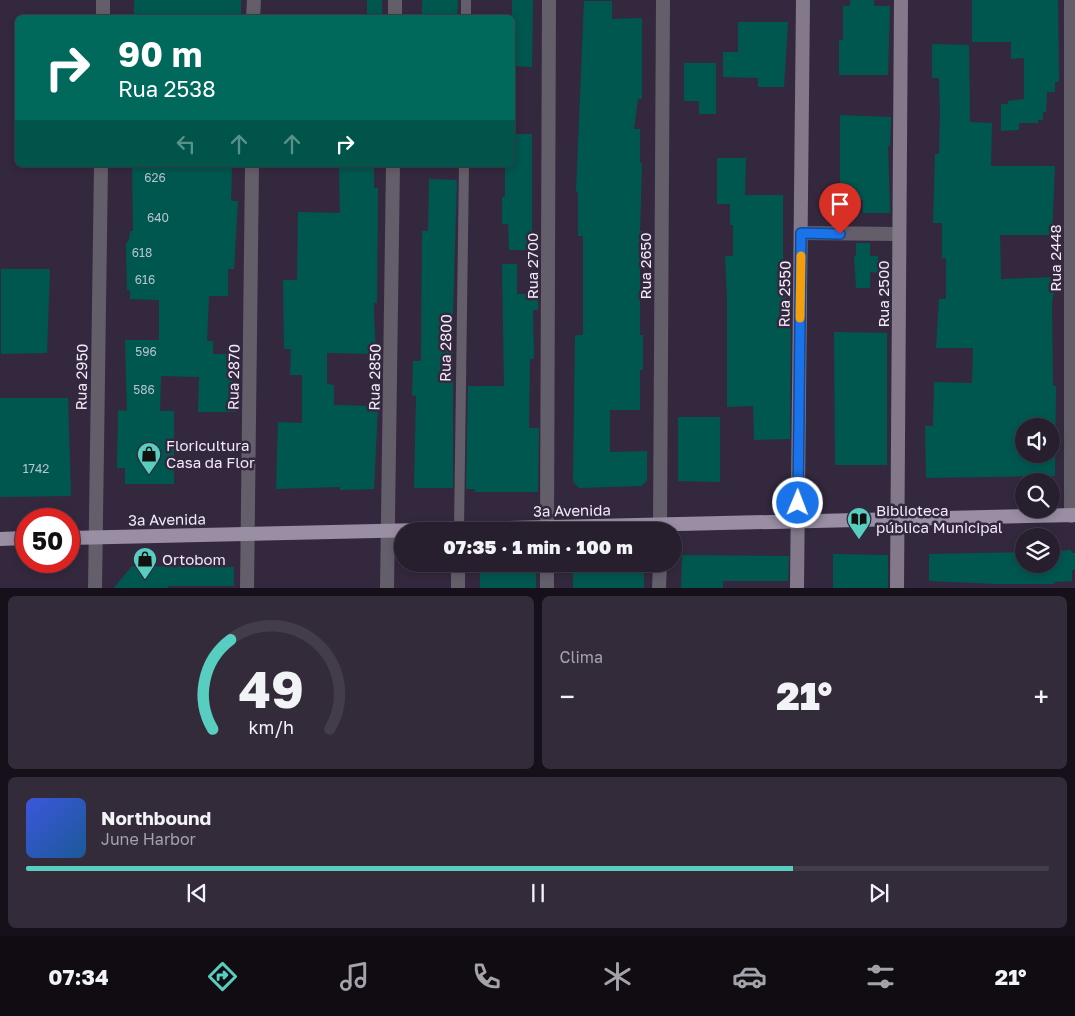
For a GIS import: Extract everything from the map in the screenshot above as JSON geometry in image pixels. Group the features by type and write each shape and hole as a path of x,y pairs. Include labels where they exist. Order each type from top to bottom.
{"main road":[{"name":"Rua 2550","path":"797,588 804,0"},
{"name":"Rua 2500","path":"897,588 901,0"},
{"name":"3ª Avenida","path":"682,527 798,522 1073,516"},
{"name":"3ª Avenida","path":"80,538 394,531"},
{"path":"0,539 15,538"}],"street":[{"path":"102,15 103,0"},
{"path":"253,15 254,0"},
{"path":"395,0 395,15"},
{"name":"Rua 2700","path":"547,522 549,0"},
{"name":"Rua 2650","path":"660,522 662,0"},
{"name":"Rua 2448","path":"1071,0 1073,45 1073,516"},
{"name":"Rua 2950","path":"95,588 100,167"},
{"name":"Rua 2870","path":"247,588 252,167"},
{"name":"Rua 2850","path":"387,588 393,167"},
{"path":"801,233 899,234"},
{"path":"458,572 458,588"},
{"path":"547,572 547,588"},
{"path":"660,572 660,588"}],"lane":[{"path":"466,0 466,15"},
{"name":"Rua 2800","path":"459,522 464,167"}],"building":[{"path":"134,0 241,0 241,15 134,15"},
{"path":"367,0 382,0 382,15 367,15"},
{"path":"422,0 458,0 457,15 422,15"},
{"path":"512,0 533,0 532,67 515,66 515,15 512,15"},
{"path":"850,0 874,0 874,6 890,6 888,75 839,75 839,40 843,40 843,6 850,6"},
{"path":"972,0 1058,0 1059,82 1055,82 1055,92 1047,92 1046,112 1043,112 1043,120 1038,120 1038,123 1019,123 1019,130 1001,131 1001,104 1024,99 1024,58 1011,59 1011,42 972,42"},
{"path":"584,1 612,1 612,19 642,18 642,99 638,99 634,129 640,129 640,163 642,163 640,231 643,231 643,247 640,247 640,335 643,335 643,370 640,370 640,410 610,410 610,452 647,451 647,481 641,486 579,488 573,482 575,335 583,335 583,236 578,236 578,193 576,192"},
{"path":"738,22 788,22 784,87 758,87 758,78 723,77 723,52 738,52"},
{"path":"932,44 969,45 970,122 992,123 991,166 1055,166 1052,235 1000,235 1001,279 1058,277 1058,289 1053,295 1052,306 1053,386 1056,386 1056,418 1015,418 1015,463 1055,463 1055,473 1015,473 1015,477 926,478 925,426 933,426 934,382 972,383 973,348 936,348 939,299 946,299 946,258 942,258 942,223 933,223 935,154 939,154 939,78 932,78"},
{"path":"684,63 716,63 716,114 699,114 699,101 684,101"},
{"path":"840,115 891,117 890,146 888,146 890,213 863,213 863,200 840,200"},
{"path":"515,134 532,134 532,250 509,250 508,224 502,224 502,197 505,197 505,167 515,167"},
{"path":"717,158 746,158 745,195 783,195 783,253 786,299 791,299 790,439 754,440 753,406 727,407 725,256 733,256 733,225 730,225 730,204 717,204"},
{"path":"132,167 232,167 231,201 238,201 234,269 228,269 228,296 209,296 207,341 213,341 213,354 234,354 233,383 236,383 236,412 198,412 199,377 161,376 160,411 174,411 174,484 125,484 125,468 117,468 118,410 127,411 125,340 159,340 159,300 130,299 130,290 127,290 126,244 129,240 130,231 133,231"},
{"path":"339,167 374,167 374,188 378,188 377,303 374,303 376,354 327,353 327,384 334,385 334,405 378,406 374,489 340,490 340,487 276,489 278,422 302,423 302,375 290,375 291,349 284,349 283,280 297,280 298,212 340,213"},
{"path":"429,179 457,180 453,312 453,488 414,488 416,396 412,395 413,361 421,361 422,231 428,231"},
{"path":"856,243 870,243 870,256 878,256 878,273 870,272 870,288 856,288 854,256 856,256"},
{"path":"502,264 517,264 517,294 538,294 538,310 533,310 534,359 530,359 529,428 539,428 538,492 475,492 475,489 466,489 468,386 504,386"},
{"path":"1,269 50,269 47,353 1,354"},
{"path":"834,332 887,333 887,465 835,465"},
{"path":"0,398 68,398 71,496 0,497"},
{"path":"678,417 720,417 720,482 678,481"},
{"path":"1071,550 1072,553 1075,553 1075,570 1072,570 1072,581 1054,582 1054,584 997,584 929,581 929,554 1015,552 1015,573 1060,573 1060,551"},
{"path":"833,554 888,555 888,588 833,588"},
{"path":"682,555 789,556 788,581 723,581 723,588 681,588"},
{"path":"132,566 234,567 234,586 114,588"},
{"path":"480,572 536,572 536,588 480,588"},
{"path":"573,572 644,572 644,588 573,588"}],"slow traffic":[{"path":"800,318 801,256"}],"place":[{"name":"Floricultura Casa da Flor","path":"149,475"},
{"name":"Biblioteca pública Municipal","path":"859,540"},
{"name":"Ortobom","path":"145,580"}],"route":[{"path":"798,503 801,233 840,234"}]}
